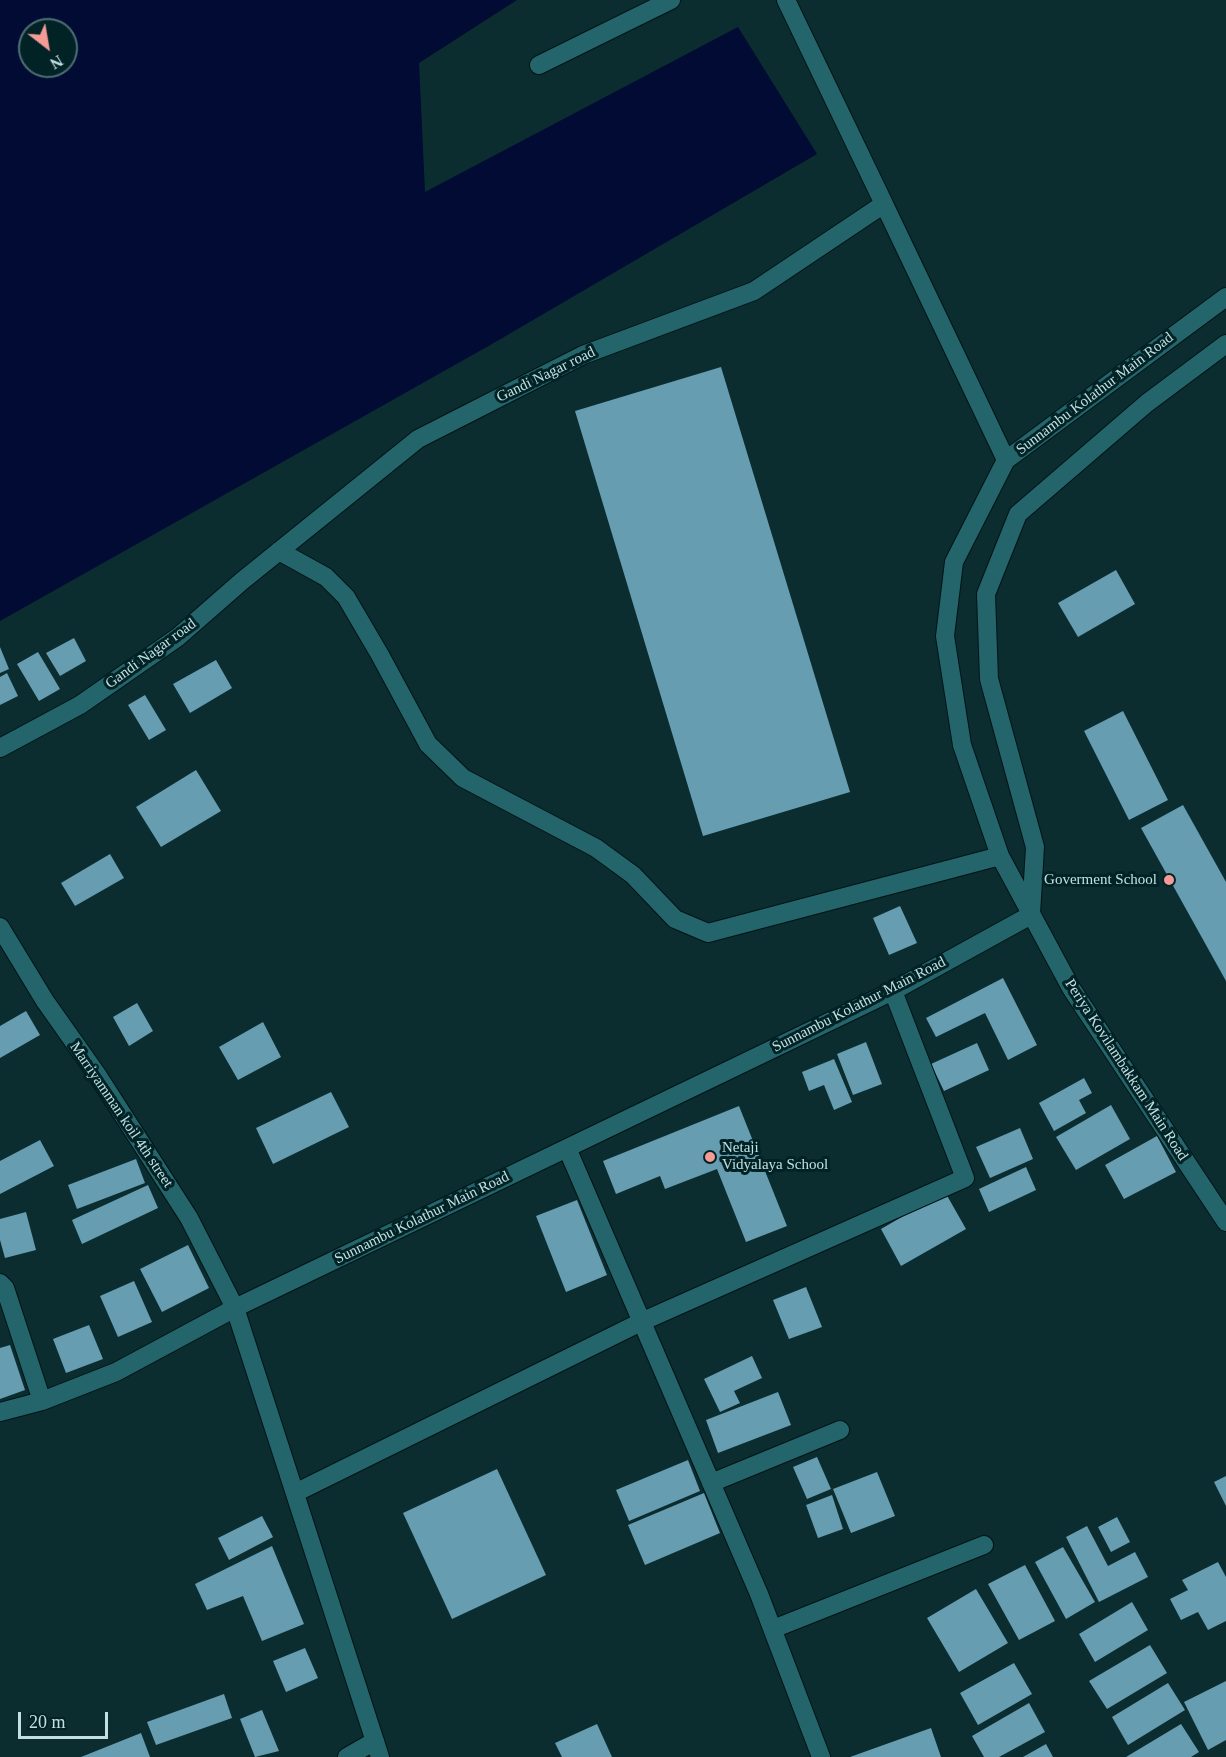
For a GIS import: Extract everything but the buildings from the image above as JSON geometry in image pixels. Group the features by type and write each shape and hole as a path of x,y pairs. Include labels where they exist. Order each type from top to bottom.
{"street":[{"path":"539,65 670,0"},
{"path":"786,0 1006,460"},
{"name":"Gandi Nagar road","path":"0,748 80,705 178,637 279,551 418,439 583,355 754,291 884,204"},
{"name":"Sunnambu Kolathur Main Road","path":"0,1412 42,1401 116,1372 235,1308 893,991 1031,915 1000,856 962,745 945,636 954,562 1006,460 1226,297"},
{"path":"1031,915 1035,847 989,678 986,594 1018,514 1147,403 1226,344"},
{"path":"279,551 326,578 346,597 428,744 463,778 596,848 633,875 675,919 708,933 1000,856"},
{"name":"Periya Kovilambakkam Main Road","path":"1031,915 1071,988 1226,1222"},
{"name":"Marriyamman koil 4th street","path":"0,928 74,1045 98,1076 189,1218 235,1308"},
{"path":"295,1493 641,1322 965,1178 893,991"},
{"path":"567,1148 773,1629 821,1757"},
{"path":"0,1283 5,1288 42,1401"},
{"path":"235,1308 378,1749 347,1757"},
{"path":"711,1483 840,1430"},
{"path":"773,1629 984,1545"}],"water":[{"path":"0,0 517,0 419,63 425,192 738,27 817,154 492,344 0,621"}],"place":[{"name":"Goverment School","path":"1169,880"},
{"name":"Netaji Vidyalaya School","path":"710,1157"}]}
